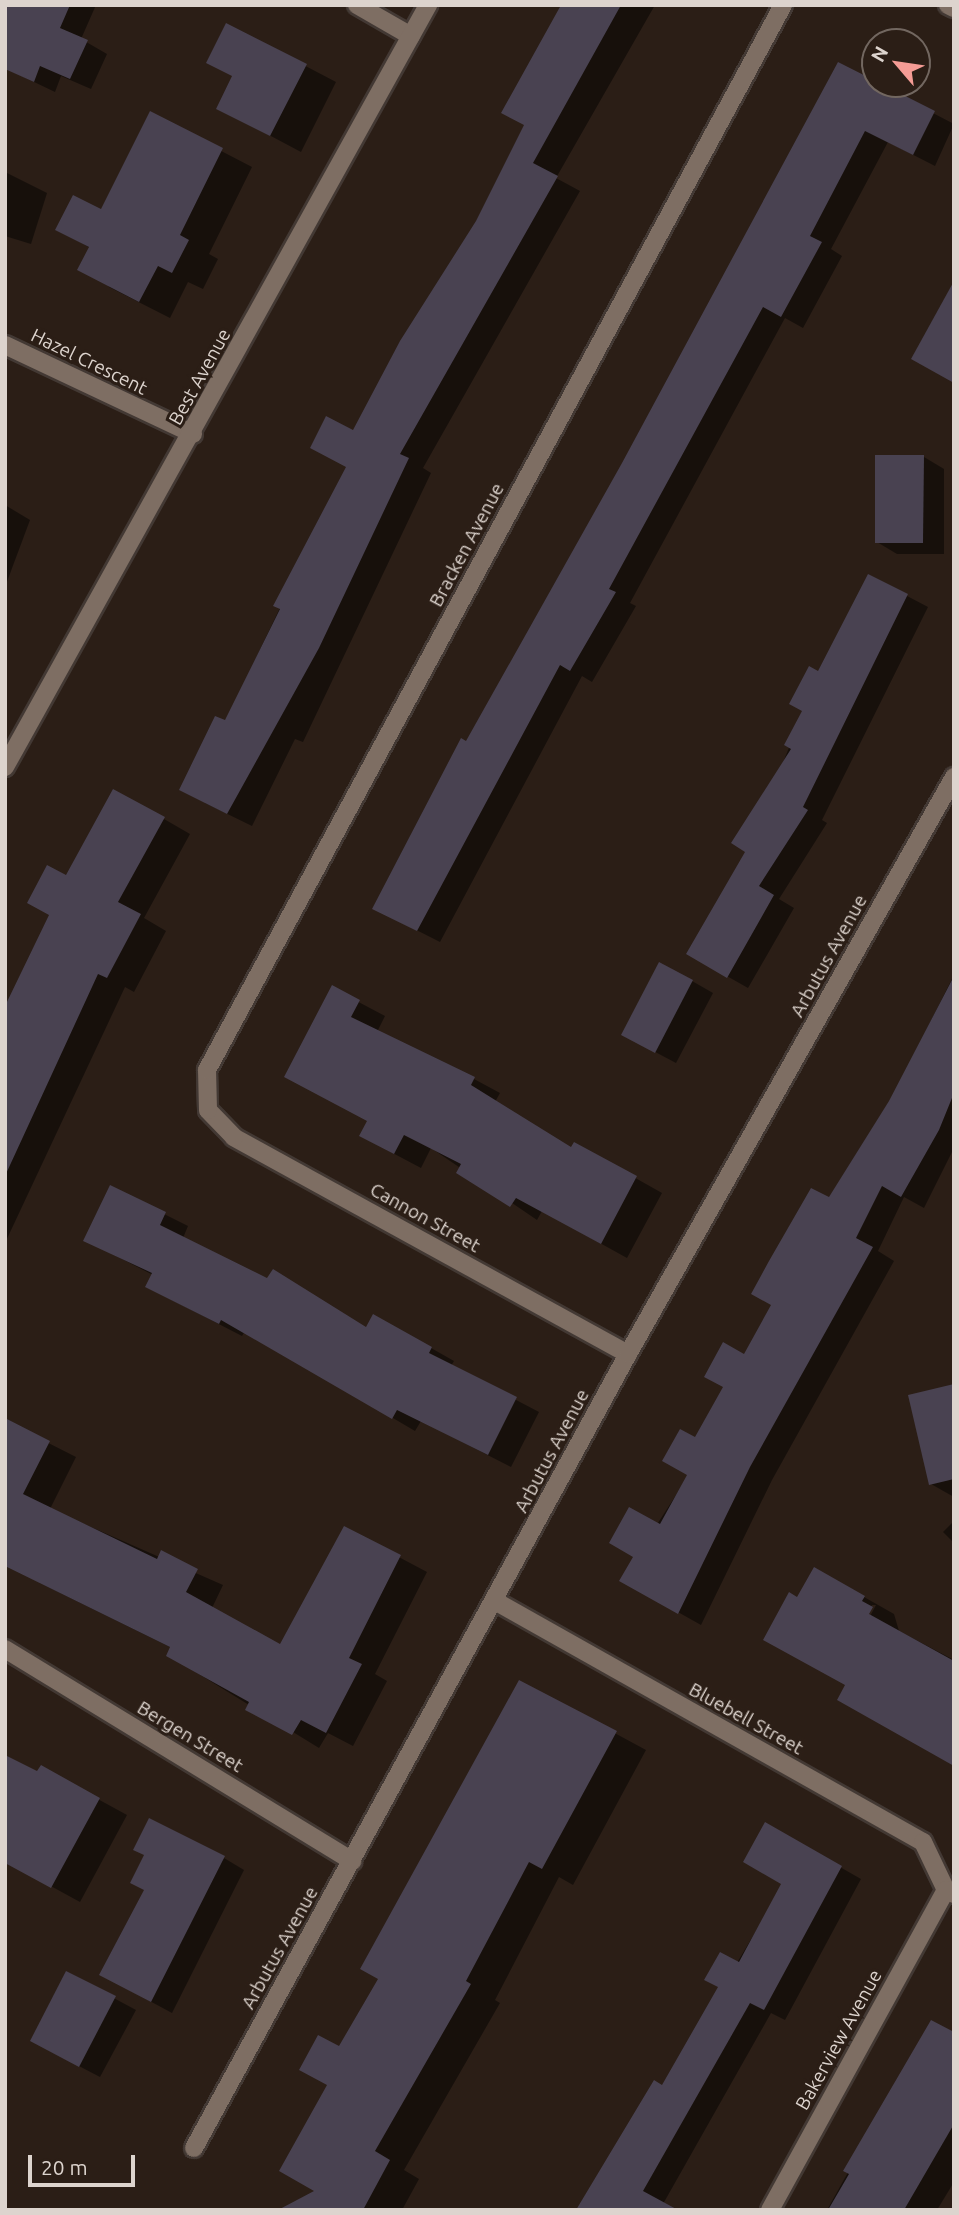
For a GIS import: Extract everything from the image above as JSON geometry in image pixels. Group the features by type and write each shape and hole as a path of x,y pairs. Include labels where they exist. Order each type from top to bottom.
{"street":[{"path":"357,5 411,36"},
{"name":"Best Avenue","path":"5,767 193,434 428,5"},
{"name":"Bracken Avenue","path":"208,1110 207,1070 783,5"},
{"path":"948,5 954,8"},
{"name":"Hazel Crescent","path":"5,345 193,434"},
{"name":"Arbutus Avenue","path":"194,2148 628,1354 954,777"},
{"name":"Cannon Street","path":"208,1110 234,1137 628,1354"},
{"name":"Bluebell Street","path":"495,1601 923,1842 950,1892"},
{"name":"Bergen Street","path":"5,1649 352,1861"},
{"name":"Bakerview Avenue","path":"770,2210 950,1892"}],"building":[{"path":"5,5 70,5 60,28 88,40 70,79 40,66 34,82 5,69"},
{"path":"561,5 621,5 533,163 558,176 400,454 409,458 319,648 227,814 179,790 215,716 225,720 280,609 273,606 346,467 310,448 326,416 353,430 400,341 476,221 524,125 501,113"},
{"path":"226,23 307,64 270,136 216,109 232,76 206,63"},
{"path":"838,62 861,74 861,98 909,98 935,111 913,155 865,131 810,236 822,242 781,317 763,307 609,589 616,592 570,671 560,665 417,931 372,909 461,738 466,741 622,463"},
{"path":"150,111 223,148 180,235 189,240 172,273 158,266 139,302 77,270 89,247 55,230 73,195 101,209"},
{"path":"954,281 954,383 911,359"},
{"path":"875,455 924,455 923,543 875,543"},
{"path":"868,574 908,594 803,807 808,810 759,886 774,895 727,978 686,954 745,852 731,843 791,749 784,745 802,711 789,704 809,666 818,671"},
{"path":"113,789 165,817 118,902 141,914 107,978 98,974 5,1176 5,1006 49,915 27,903 47,865 66,875"},
{"path":"659,962 693,980 655,1053 621,1035"},
{"path":"954,976 954,1093 939,1130 901,1197 882,1186 856,1238 873,1247 750,1467 678,1614 619,1581 633,1557 609,1543 629,1507 660,1524 687,1475 662,1461 680,1429 695,1437 723,1387 704,1377 723,1342 744,1354 771,1305 751,1294 769,1261 811,1188 829,1197 889,1101"},
{"path":"332,985 360,1000 351,1017 475,1077 471,1085 571,1147 574,1142 637,1176 601,1244 516,1198 510,1207 456,1173 461,1164 404,1135 394,1154 359,1136 367,1121 284,1077"},
{"path":"110,1185 166,1212 160,1225 267,1278 273,1269 366,1327 373,1314 432,1347 429,1353 517,1397 488,1455 397,1410 392,1419 221,1320 219,1324 145,1287 152,1273 83,1241"},
{"path":"954,1384 954,1479 929,1485 908,1395"},
{"path":"5,1418 50,1441 23,1494 157,1559 161,1550 198,1569 186,1592 280,1644 344,1526 401,1555 349,1658 362,1664 326,1733 301,1720 292,1735 245,1710 249,1702 166,1656 170,1647 5,1566"},
{"path":"814,1567 865,1596 862,1601 873,1607 869,1614 954,1661 954,1766 837,1700 845,1685 763,1640 789,1592 797,1597"},
{"path":"519,1680 617,1731 542,1869 529,1862 466,1981 471,1984 375,2151 390,2160 363,2210 278,2210 314,2191 279,2171 327,2085 299,2070 318,2035 339,2046 378,1979 360,1969"},
{"path":"5,1755 37,1771 41,1765 100,1798 51,1888 5,1863"},
{"path":"149,1818 225,1856 151,2002 99,1975 144,1890 130,1883 144,1855 133,1850"},
{"path":"765,1822 842,1866 764,2010 750,2003 643,2191 678,2210 576,2210 654,2080 662,2085 718,1987 704,1980 720,1952 739,1962 781,1884 743,1862"},
{"path":"66,1971 116,1996 79,2067 30,2041"},
{"path":"931,2020 954,2032 954,2124 904,2210 828,2210 849,2174 843,2171"}]}
